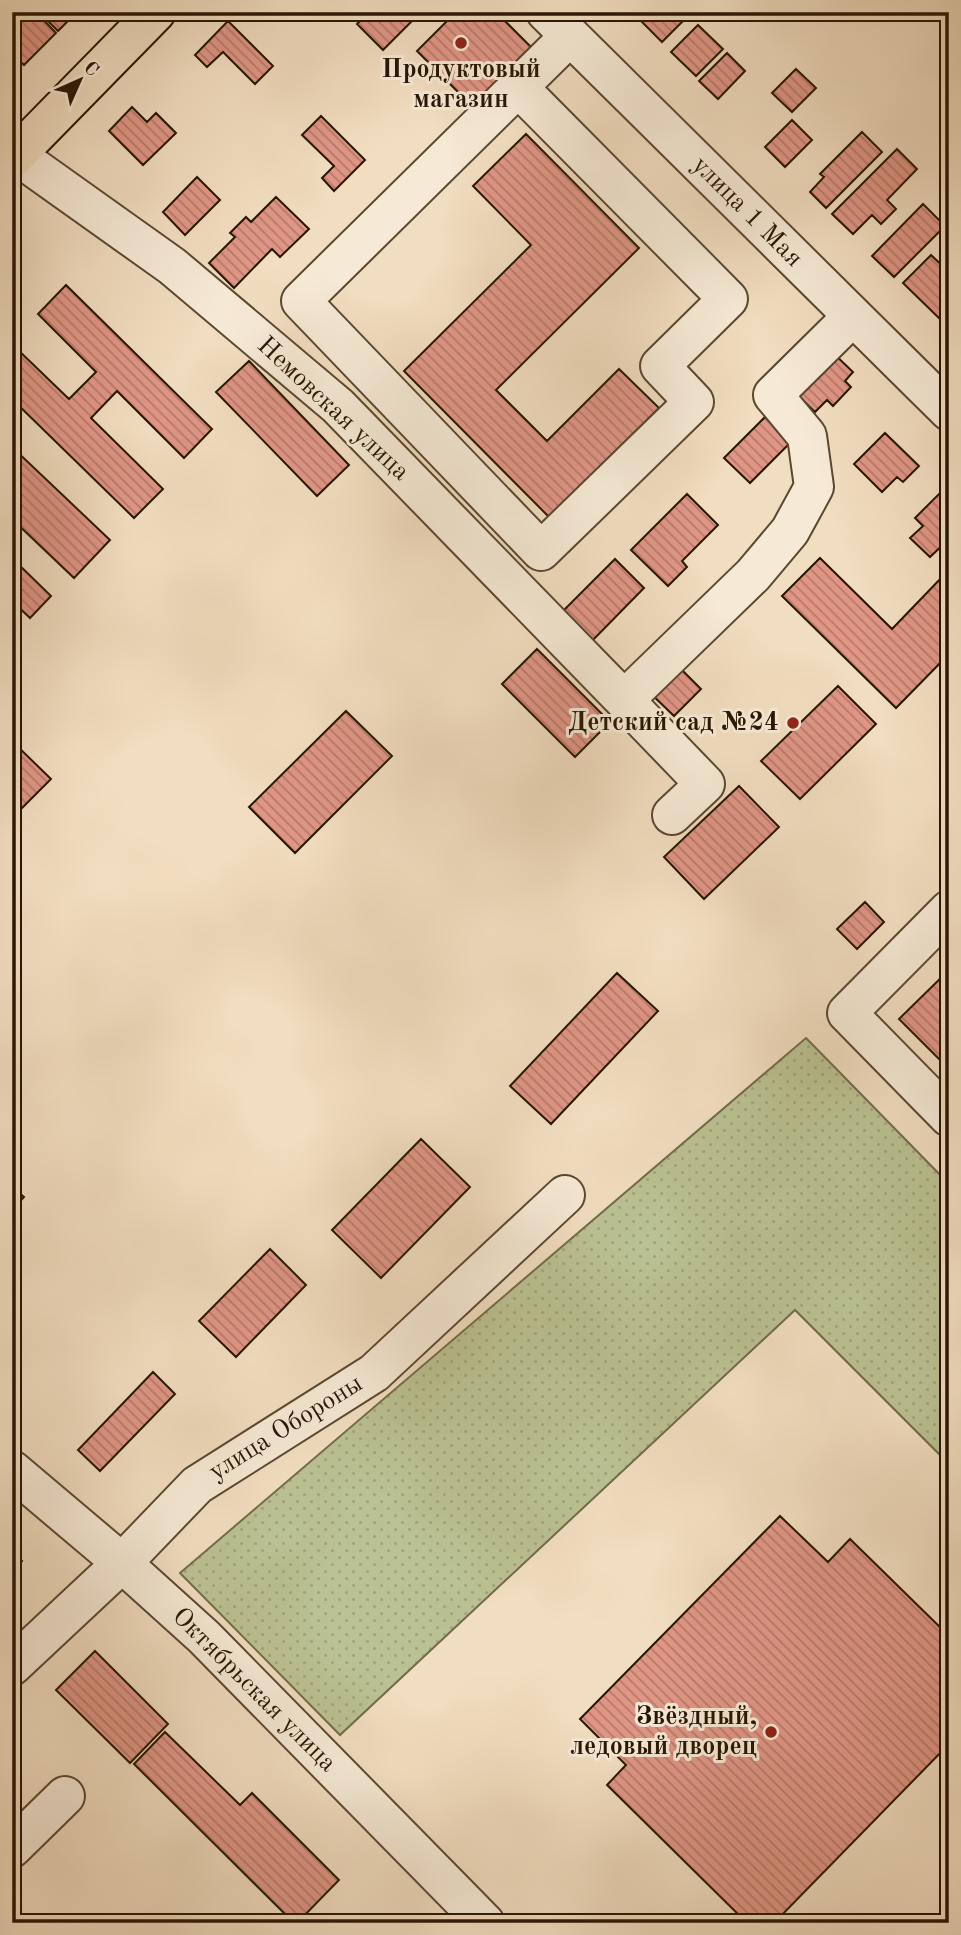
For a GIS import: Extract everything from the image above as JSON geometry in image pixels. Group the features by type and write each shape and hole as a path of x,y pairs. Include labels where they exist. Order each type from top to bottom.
{"main road":[{"path":"13,155 156,12"}],"street":[{"path":"519,88 729,299 660,366 694,402 541,551 301,301 519,88 558,24"},
{"name":"улица 1 Мая","path":"558,24 949,411"},
{"name":"Немовская улица","path":"13,155 172,266 338,406 705,783 672,815"},
{"path":"624,700 753,575 790,531 814,487 807,436 773,395 853,316"},
{"path":"949,910 847,1013 949,1117"},
{"name":"улица Обороны","path":"12,1665 122,1563 197,1485 374,1373 565,1195"},
{"name":"Октябрьская улица","path":"12,1471 122,1563 204,1637 473,1915"},
{"path":"12,1848 65,1796"}],"green space":[{"path":"806,1038 949,1184 949,1464 795,1310 340,1735 180,1573"}],"building":[{"path":"21,12 36,12 56,33 24,65 12,54 12,21"},
{"path":"39,12 77,12 58,31"},
{"path":"369,12 421,12 383,50 357,24"},
{"path":"456,12 496,12 534,50 475,109 417,51"},
{"path":"643,12 687,12 681,19 683,21 662,42 638,18"},
{"path":"228,21 273,66 255,84 223,52 207,67 195,55"},
{"path":"698,25 723,49 696,76 671,52"},
{"path":"727,53 745,71 718,99 699,81"},
{"path":"796,69 816,88 792,112 772,93"},
{"path":"132,107 147,122 156,113 176,133 143,165 109,131"},
{"path":"321,116 365,160 334,191 322,178 334,166 302,135"},
{"path":"792,120 812,140 785,167 765,147"},
{"path":"862,132 882,152 826,208 810,192 824,177 820,174"},
{"path":"526,134 639,248 496,390 547,441 619,369 659,408 549,517 404,371 531,245 473,186"},
{"path":"897,149 917,169 887,200 896,209 881,224 872,215 853,234 832,214"},
{"path":"197,177 220,200 185,235 163,212"},
{"path":"276,197 309,229 280,257 272,249 234,288 209,263 235,237 230,233 246,217 251,222"},
{"path":"923,204 945,226 894,277 872,256"},
{"path":"931,255 949,272 949,312 941,320 903,283"},
{"path":"66,285 212,429 184,458 117,391 91,418 163,489 134,518 12,399 13,345 69,399 96,372 38,314"},
{"path":"830,350 853,372 845,381 851,387 833,406 827,400 815,412 791,389"},
{"path":"249,361 349,465 317,496 216,392"},
{"path":"768,414 793,440 750,483 724,458"},
{"path":"885,433 919,466 903,482 897,477 882,492 854,464"},
{"path":"12,447 110,540 74,578 12,519"},
{"path":"948,485 949,539 930,557 910,538 923,526 915,518"},
{"path":"687,494 718,525 682,561 687,567 668,586 631,550"},
{"path":"12,558 51,596 30,618 12,601"},
{"path":"820,558 892,629 945,574 949,578 949,654 896,708 782,596"},
{"path":"615,559 644,588 588,645 558,616"},
{"path":"537,649 610,722 575,757 502,684"},
{"path":"674,662 701,689 674,716 647,690"},
{"path":"838,686 876,724 800,799 761,761"},
{"path":"346,711 392,756 295,853 249,807"},
{"path":"12,741 51,779 12,818"},
{"path":"739,786 779,827 704,899 664,857"},
{"path":"865,902 884,922 857,949 837,929"},
{"path":"949,970 949,1069 899,1019"},
{"path":"617,973 658,1011 551,1124 510,1086"},
{"path":"421,1139 470,1187 381,1278 332,1230"},
{"path":"12,1186 24,1197 12,1210"},
{"path":"270,1249 306,1285 236,1357 199,1321"},
{"path":"153,1372 175,1394 100,1471 78,1450"},
{"name":"Звёздный, ледовый дворец","path":"780,1516 828,1562 850,1539 949,1636 949,1744 774,1923 747,1923 607,1785 626,1765 580,1719"},
{"path":"12,1552 22,1561 12,1571"},
{"path":"95,1651 168,1724 130,1763 56,1690"},
{"path":"165,1732 240,1805 252,1793 339,1880 297,1923 134,1764"}],"place":[{"name":"Продуктовый магазин","path":"461,43"},
{"name":"Детский сад №24","path":"793,723"},
{"name":"Звёздный, ледовый дворец","path":"771,1732"}]}
